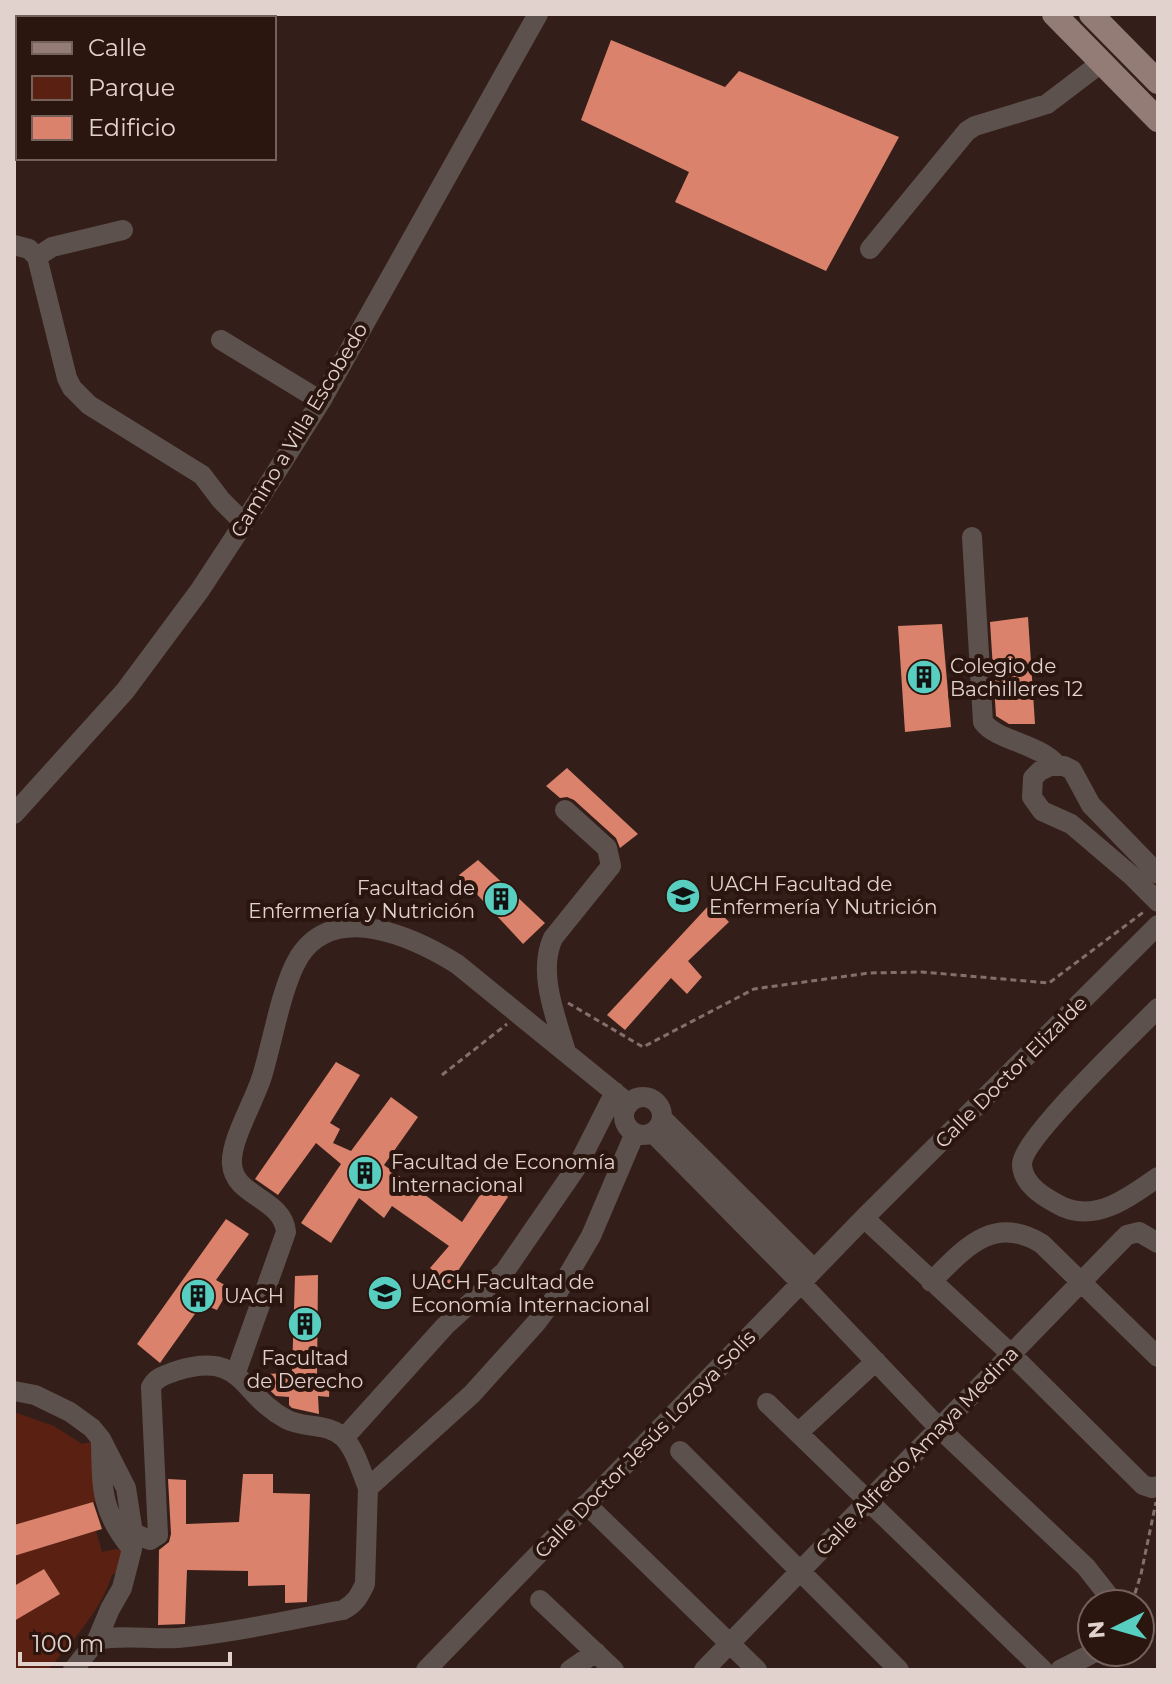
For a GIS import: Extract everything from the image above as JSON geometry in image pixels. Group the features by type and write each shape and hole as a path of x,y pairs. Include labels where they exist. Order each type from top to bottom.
{"main road":[{"path":"1054,14 1158,120"},
{"path":"1091,14 1158,82"}],"street":[{"name":"Camino a Villa Escobedo","path":"14,814 125,691 200,590 244,523 321,401 538,14"},
{"path":"870,249 967,131 1047,104 1101,63"},
{"path":"37,257 52,247 123,230"},
{"path":"14,245 29,249 37,257 62,363 72,388 89,405 202,475 244,523"},
{"path":"221,340 321,401"},
{"path":"972,537 983,722 990,730 1041,751 1057,765 1072,770 1084,794 1103,817 1158,874"},
{"path":"1057,765 1040,771 1033,778 1032,797 1042,811 1071,824 1158,902"},
{"path":"565,810 607,848 611,866 553,938 548,954 549,991 566,1052"},
{"path":"1085,835 1103,817"},
{"path":"1115,861 1130,845"},
{"name":"Calle Doctor Elizalde","path":"864,1218 1158,925"},
{"path":"235,1375 286,1232 279,1213 238,1180 232,1155 257,1095 284,998 301,954 314,940 333,930 361,928 387,931 431,948 457,964 622,1098 651,1099 660,1107 650,1128 554,1299 472,1394 368,1488"},
{"path":"1158,1008 1046,1124 1024,1153 1022,1163 1031,1186 1060,1205 1078,1212 1106,1208 1126,1199 1158,1177"},
{"path":"622,1098 625,1120 650,1128 808,1276 876,1361 939,1428 1086,1567 1102,1588"},
{"path":"344,1438 445,1326 505,1271 622,1098"},
{"path":"864,1218 1011,1354 1143,1485 1158,1488"},
{"name":"Calle Doctor Jesús Lozoya Solís","path":"426,1670 864,1218"},
{"path":"931,1282 970,1243 983,1238 1022,1233 1042,1244 1158,1357"},
{"name":"Calle Alfredo Amaya Medina","path":"704,1670 1122,1240 1132,1233 1145,1234 1158,1243"},
{"path":"798,1433 876,1361"},
{"path":"14,1391 35,1395 70,1412 101,1439 106,1507 114,1527 132,1541 150,1540 158,1535 150,1394 154,1382 163,1376 207,1364 218,1365 235,1375 288,1421 319,1426 344,1438 352,1449 368,1488 365,1584 359,1598 351,1606 260,1627 179,1638 145,1640 113,1636 97,1640"},
{"path":"767,1403 1043,1670"},
{"path":"680,1451 899,1670"},
{"path":"586,1504 757,1670"},
{"path":"73,1670 97,1640 122,1588 132,1541"},
{"path":"540,1600 614,1670"},
{"path":"570,1670 596,1652"}],"path":[{"path":"549,991 643,1047 754,989 869,973 909,972 1049,983 1158,902"},
{"path":"442,1075 518,1015"},
{"path":"1137,1588 1158,1488"}],"green space":[{"path":"14,1412 54,1426 82,1444 91,1442 101,1500 14,1525"},
{"path":"96,1531 102,1552 124,1551 125,1569 112,1575 93,1613 48,1670 14,1670 14,1621 60,1594 44,1569 14,1587 14,1556"}],"building":[{"path":"611,40 725,87 739,71 899,137 826,271 675,202 689,172 581,120"},
{"name":"Colegio de Bachilleres 12","path":"1028,617 1035,724 1009,724 996,716 990,622"},
{"name":"Colegio de Bachilleres 12","path":"942,624 951,727 905,732 898,626"},
{"path":"567,768 638,834 620,848 616,838 574,800 560,798 546,786"},
{"name":"Facultad de Enfermería y Nutrición","path":"478,860 545,923 523,944 459,875"},
{"path":"711,903 729,922 688,961 702,977 687,994 671,978 625,1030 607,1015"},
{"name":"Facultad de Economía Internacional","path":"336,1062 360,1075 330,1123 340,1129 333,1143 351,1151 391,1097 418,1117 384,1165 462,1222 490,1180 508,1197 449,1284 430,1268 449,1246 392,1206 384,1218 359,1198 331,1243 301,1223 341,1164 316,1143 278,1195 255,1179"},
{"name":"UACH","path":"226,1219 249,1234 216,1280 230,1288 217,1310 202,1304 160,1363 137,1344"},
{"name":"Facultad de Derecho","path":"318,1275 317,1375 330,1376 329,1397 318,1396 319,1414 292,1408 289,1397 276,1396 263,1384 264,1374 292,1373 295,1276"},
{"path":"243,1474 273,1474 273,1493 310,1494 307,1602 285,1603 285,1585 248,1586 248,1571 187,1570 185,1624 158,1625 159,1550 169,1542 171,1534 168,1479 186,1480 186,1524 239,1522"},
{"path":"93,1502 102,1529 14,1556 14,1525"},
{"path":"44,1569 60,1594 14,1621 14,1586"}],"place":[{"name":"Colegio de Bachilleres 12","path":"924,677"},
{"name":"UACH Facultad de Enfermería Y Nutrición","path":"683,896"},
{"name":"Facultad de Enfermería y Nutrición","path":"501,899"},
{"name":"Facultad de Economía Internacional","path":"365,1173"},
{"name":"UACH Facultad de Economía Internacional","path":"385,1293"},
{"name":"UACH","path":"198,1296"},
{"name":"Facultad de Derecho","path":"305,1324"}]}
